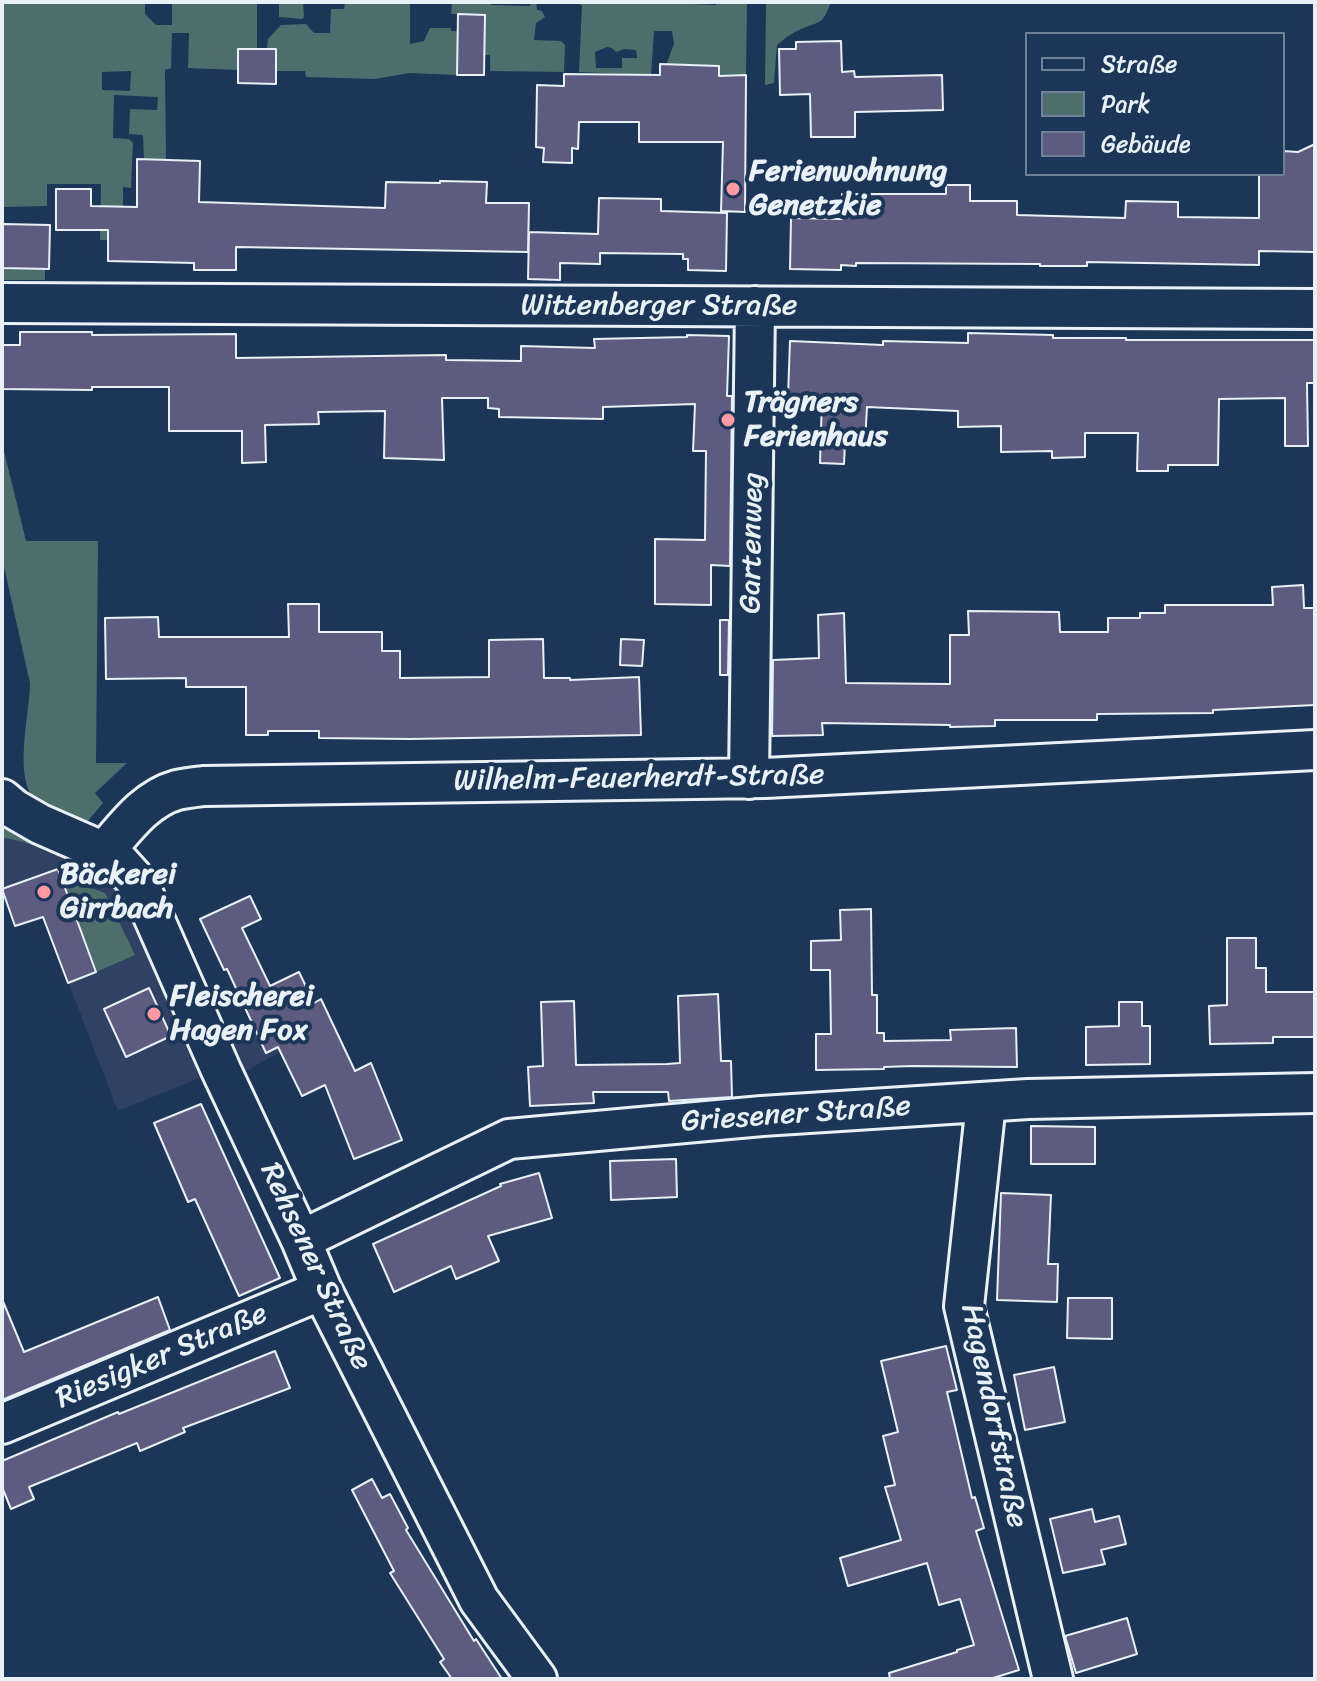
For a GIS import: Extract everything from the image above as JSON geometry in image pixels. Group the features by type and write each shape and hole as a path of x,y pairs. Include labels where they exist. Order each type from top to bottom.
{"street":[{"name":"Wittenberger Straße","path":"2,303 1315,309"},
{"name":"Gartenweg","path":"749,779 755,306"},
{"name":"Wilhelm-Feuerherdt-Straße","path":"104,852 137,813 157,798 176,790 203,786 749,779 1315,750"},
{"path":"2,799 40,824 104,852"},
{"name":"Rehsener Straße","path":"104,852 120,863 139,884 322,1290 479,1600 537,1679"},
{"name":"Griesener Straße","path":"301,1240 509,1139 762,1116 1028,1099 1315,1093"},
{"name":"Hagendorfstraße","path":"986,1103 964,1306 1053,1679"},
{"name":"Riesigker Straße","path":"2,1424 322,1290"}],"shaded area":[{"path":"2,838 83,859 112,885 134,918 196,1057 280,1022 291,1046 226,1082 220,1070 118,1111 43,917 15,926 2,889"}],"green space":[{"path":"2,2 145,2 145,14 156,25 172,25 172,2 257,4 257,49 238,48 238,70 188,68 189,33 172,33 171,68 165,70 166,160 144,160 143,135 129,134 130,109 157,110 158,97 114,95 113,138 129,139 133,143 131,188 123,187 123,207 108,240 100,240 101,184 47,184 47,206 3,207 2,268","holes":["131,71 130,91 102,90 102,72"]},
{"path":"279,2 303,2 304,17 279,17"},
{"path":"345,2 410,2 410,44 424,41 430,28 484,32 484,15 451,14 452,2 530,6 531,2 536,2 537,10 542,11 545,17 536,23 534,40 561,41 565,45 564,72 490,71 490,55 458,54 457,75 409,73 375,79 306,77 305,71 276,71 276,49 267,49 268,39 281,25 306,24 314,33 330,33 331,9 344,9"},
{"path":"573,2 689,2 716,5 717,2 747,2 746,75 719,76 718,66 666,65 674,44 672,31 654,31 651,75 579,72 582,5","holes":["612,48 616,52 636,50 637,58 622,58 622,68 596,68 595,52"]},
{"path":"766,2 831,2 819,22 793,33 777,45 774,83 765,85"},
{"path":"2,268 45,269 45,280 2,280"},
{"path":"2,443 26,541 98,541 96,763 127,763 95,793 103,803 87,822 60,813 35,799 28,789 25,776 24,744 30,683 2,558"},
{"path":"2,825 6,825 57,850 2,838"},
{"path":"61,878 105,893 135,955 96,972"}],"building":[{"path":"458,14 485,15 484,75 457,75"},
{"path":"841,41 842,72 854,71 855,77 942,75 943,110 855,112 855,137 811,137 810,94 780,95 779,49 796,49 796,42"},
{"path":"238,49 276,49 276,84 238,83"},
{"path":"660,64 719,66 719,76 746,75 745,212 721,211 723,142 639,142 639,122 579,122 578,149 572,148 572,163 543,162 544,148 536,147 537,85 564,86 564,74 660,75"},
{"path":"1315,144 1315,252 1259,251 1259,265 856,263 856,266 841,265 841,270 790,269 791,218 842,219 842,194 946,194 946,185 970,185 970,201 1017,201 1017,215 1125,218 1126,201 1178,202 1178,217 1259,218 1259,176 1285,176 1285,151 1298,152"},
{"path":"137,159 200,161 199,202 385,208 386,182 487,182 486,203 529,203 528,252 236,247 236,270 194,270 194,263 108,261 108,230 56,230 56,189 91,189 91,206 137,207"},
{"path":"599,198 661,199 661,211 727,213 726,271 688,270 688,259 683,259 683,254 600,253 600,264 560,263 560,280 528,279 529,232 598,234"},
{"path":"3,224 50,225 49,269 2,268"},
{"path":"20,332 236,334 236,358 446,355 446,360 521,361 521,346 595,348 594,339 729,336 727,396 732,396 730,566 711,565 711,605 655,604 655,539 705,540 706,451 693,451 695,404 603,407 603,419 499,417 499,409 488,408 488,398 442,398 444,460 384,458 385,411 318,412 319,424 265,425 266,462 242,463 242,431 169,431 169,387 2,389 2,345 20,345"},
{"path":"968,333 1126,340 1315,340 1315,383 1307,383 1308,446 1285,446 1285,398 1219,399 1218,465 1168,465 1168,471 1137,471 1138,433 1085,433 1085,457 1052,458 1052,451 1001,452 1001,426 958,427 958,411 867,407 865,443 845,443 844,464 820,463 822,398 788,396 790,341 883,345 883,341 968,343"},
{"path":"1303,585 1304,608 1315,608 1315,705 1213,710 1213,713 1097,714 1097,720 995,720 995,726 822,723 823,735 772,736 773,660 819,658 818,615 844,613 846,683 950,684 950,635 969,635 968,611 1059,612 1060,632 1108,632 1108,618 1140,618 1140,613 1165,613 1165,605 1273,605 1272,587"},
{"path":"288,604 319,604 319,632 382,632 382,651 400,651 400,678 489,677 489,640 543,639 544,678 639,677 641,735 409,739 319,738 319,731 268,731 268,735 246,735 246,687 186,687 186,678 106,679 105,618 158,617 159,637 289,637"},
{"path":"720,620 729,620 728,675 720,675"},
{"path":"621,639 644,640 642,666 620,665"},
{"path":"58,869 96,972 68,983 43,917 15,926 2,889"},
{"path":"250,896 261,919 242,928 270,986 299,972 314,1003 321,999 355,1071 371,1063 402,1140 354,1159 325,1085 302,1096 278,1047 266,1053 200,919"},
{"path":"871,909 872,995 877,995 877,1033 884,1033 884,1041 951,1040 950,1030 1016,1028 1017,1067 912,1066 816,1070 816,1034 831,1034 830,970 811,970 811,941 841,940 840,910"},
{"path":"1227,938 1256,938 1256,968 1266,968 1266,992 1315,992 1315,1037 1273,1037 1273,1043 1210,1044 1209,1006 1227,1005"},
{"path":"149,988 171,1036 126,1057 104,1009"},
{"path":"718,994 721,1061 731,1061 732,1097 669,1101 668,1092 593,1092 594,1103 530,1106 528,1067 543,1066 541,1002 574,1001 576,1065 667,1064 680,1063 678,996"},
{"path":"1119,1002 1142,1002 1142,1026 1150,1026 1150,1064 1086,1065 1086,1027 1119,1026"},
{"path":"201,1104 280,1278 239,1296 195,1199 188,1202 154,1123"},
{"path":"1031,1126 1095,1127 1095,1164 1031,1164"},
{"path":"676,1159 677,1197 611,1200 610,1161"},
{"path":"539,1173 552,1218 488,1236 499,1261 456,1279 451,1266 394,1292 373,1244 500,1184"},
{"path":"1001,1193 1051,1195 1048,1264 1058,1264 1057,1302 997,1300"},
{"path":"158,1297 170,1330 2,1400 2,1299 24,1352"},
{"path":"1068,1298 1112,1298 1112,1339 1067,1338"},
{"path":"946,1346 957,1390 947,1392 972,1498 975,1497 984,1528 976,1531 1019,1670 990,1679 890,1679 889,1673 974,1645 960,1599 939,1605 927,1563 848,1586 840,1558 901,1540 885,1487 895,1485 883,1436 898,1432 881,1361"},
{"path":"275,1351 290,1388 183,1428 185,1432 140,1451 137,1443 29,1487 34,1499 11,1509 2,1487 2,1461"},
{"path":"1054,1367 1065,1422 1025,1430 1014,1375"},
{"path":"372,1479 382,1498 390,1494 408,1528 406,1530 474,1641 476,1639 502,1679 452,1679 440,1662 444,1659 390,1573 394,1571 352,1490"},
{"path":"1092,1509 1095,1522 1119,1516 1126,1544 1101,1550 1105,1564 1063,1573 1050,1519"},
{"path":"1127,1618 1137,1654 1076,1673 1065,1636"}],"place":[{"name":"Ferienwohnung Genetzkie","path":"733,189"},
{"name":"Trägners Ferienhaus","path":"728,420"},
{"name":"Bäckerei Girrbach","path":"44,892"},
{"name":"Fleischerei Hagen Fox","path":"154,1014"}]}
